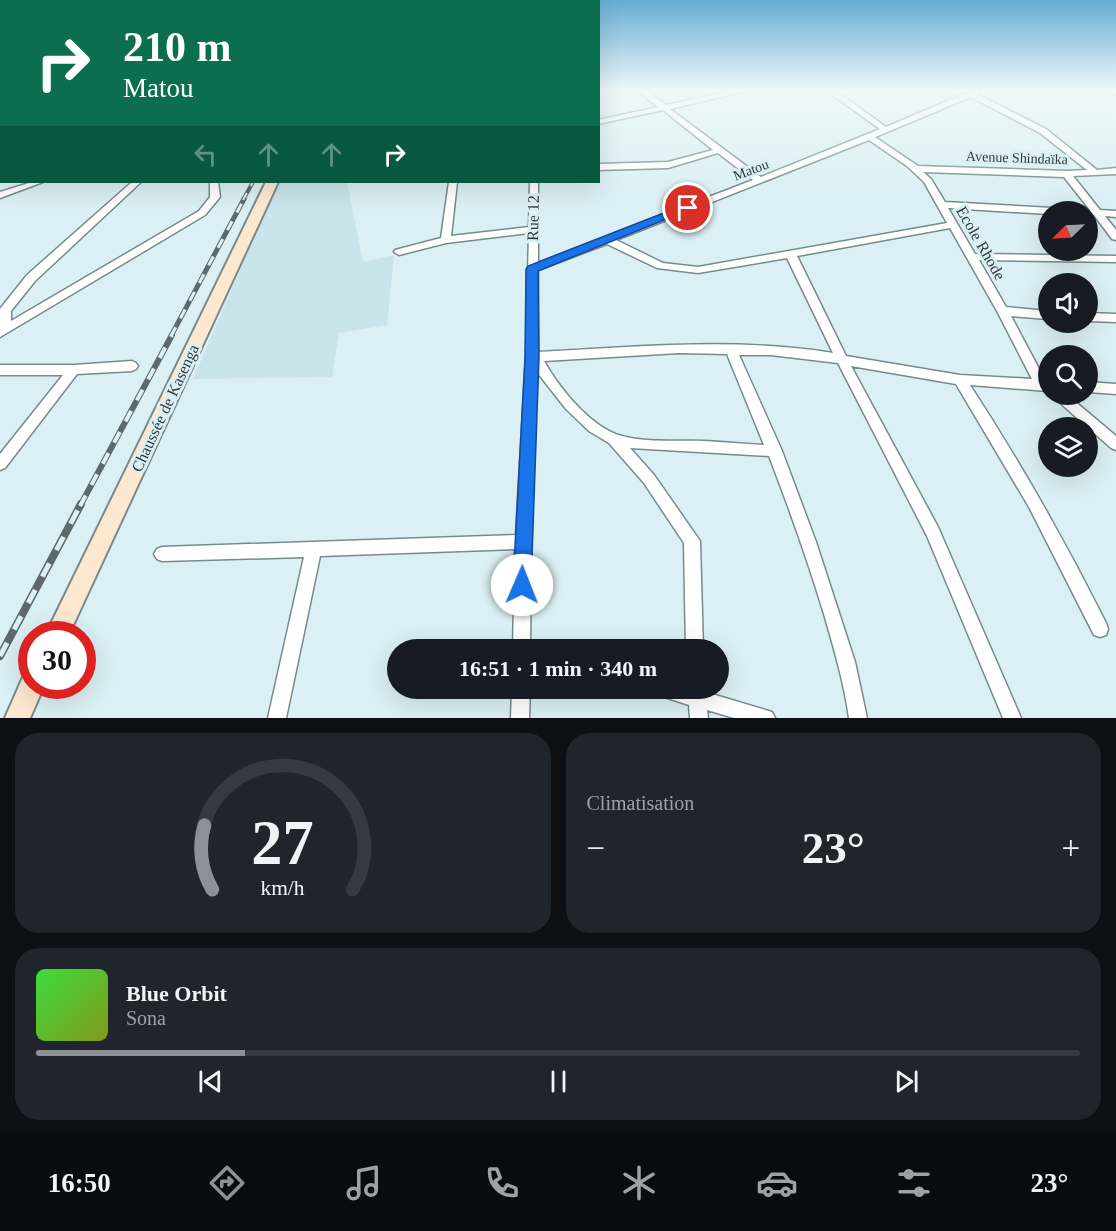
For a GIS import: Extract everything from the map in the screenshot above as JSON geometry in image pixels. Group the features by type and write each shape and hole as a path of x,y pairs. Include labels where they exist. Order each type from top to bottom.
{"main road":[{"name":"Chaussée de Kasenga","path":"63,621 272,183"},
{"path":"18,718 26,699"}],"street":[{"path":"686,125 760,181"},
{"path":"878,125 886,130"},
{"name":"Matou","path":"532,269 899,125"},
{"path":"1030,125 1096,173"},
{"name":"Ecole Rhode","path":"870,137 916,169 928,181 1038,372"},
{"path":"600,167 668,165 721,150"},
{"name":"Avenue Shindaïka","path":"916,169 1066,174 1116,171"},
{"path":"1066,174 1084,201"},
{"path":"0,195 36,183"},
{"path":"3,331 5,310 32,278 136,183"},
{"path":"3,331 202,213 215,197 214,183"},
{"path":"446,240 453,183"},
{"name":"Rue 12","path":"521,639 523,542 534,357 532,269 534,183"},
{"path":"942,205 1038,210"},
{"path":"1098,212 1116,214"},
{"path":"1098,218 1116,237"},
{"path":"606,239 661,266 699,270 953,225"},
{"path":"399,252 446,240 533,229"},
{"path":"790,255 842,360 933,532 1012,718"},
{"path":"972,257 1116,260"},
{"path":"1003,311 1038,314"},
{"path":"1098,317 1116,318"},
{"path":"534,357 679,349 799,353 960,380 1038,385"},
{"path":"730,351 775,451 809,539 856,701 858,718"},
{"path":"534,357 552,384 573,408 605,436 663,446 775,451"},
{"path":"0,370 74,370 132,366"},
{"path":"0,464 74,370"},
{"path":"960,380 1024,482 1100,629"},
{"path":"1098,388 1116,389"},
{"path":"1072,405 1116,444"},
{"path":"614,439 649,479 692,541 695,639"},
{"path":"162,554 523,542"},
{"path":"277,718 314,548"},
{"path":"520,718 521,699"},
{"path":"697,699 699,718"},
{"path":"711,699 766,718"}],"shaded area":[{"path":"278,183 347,183 363,262 394,255 387,325 339,333 332,377 193,379"}],"railway":[{"path":"243,200 252,183"},
{"path":"171,336 244,199"},
{"path":"80,506 172,335"},
{"path":"0,656 81,504"}],"route":[{"path":"522,585 532,357 532,269 688,208"}]}
